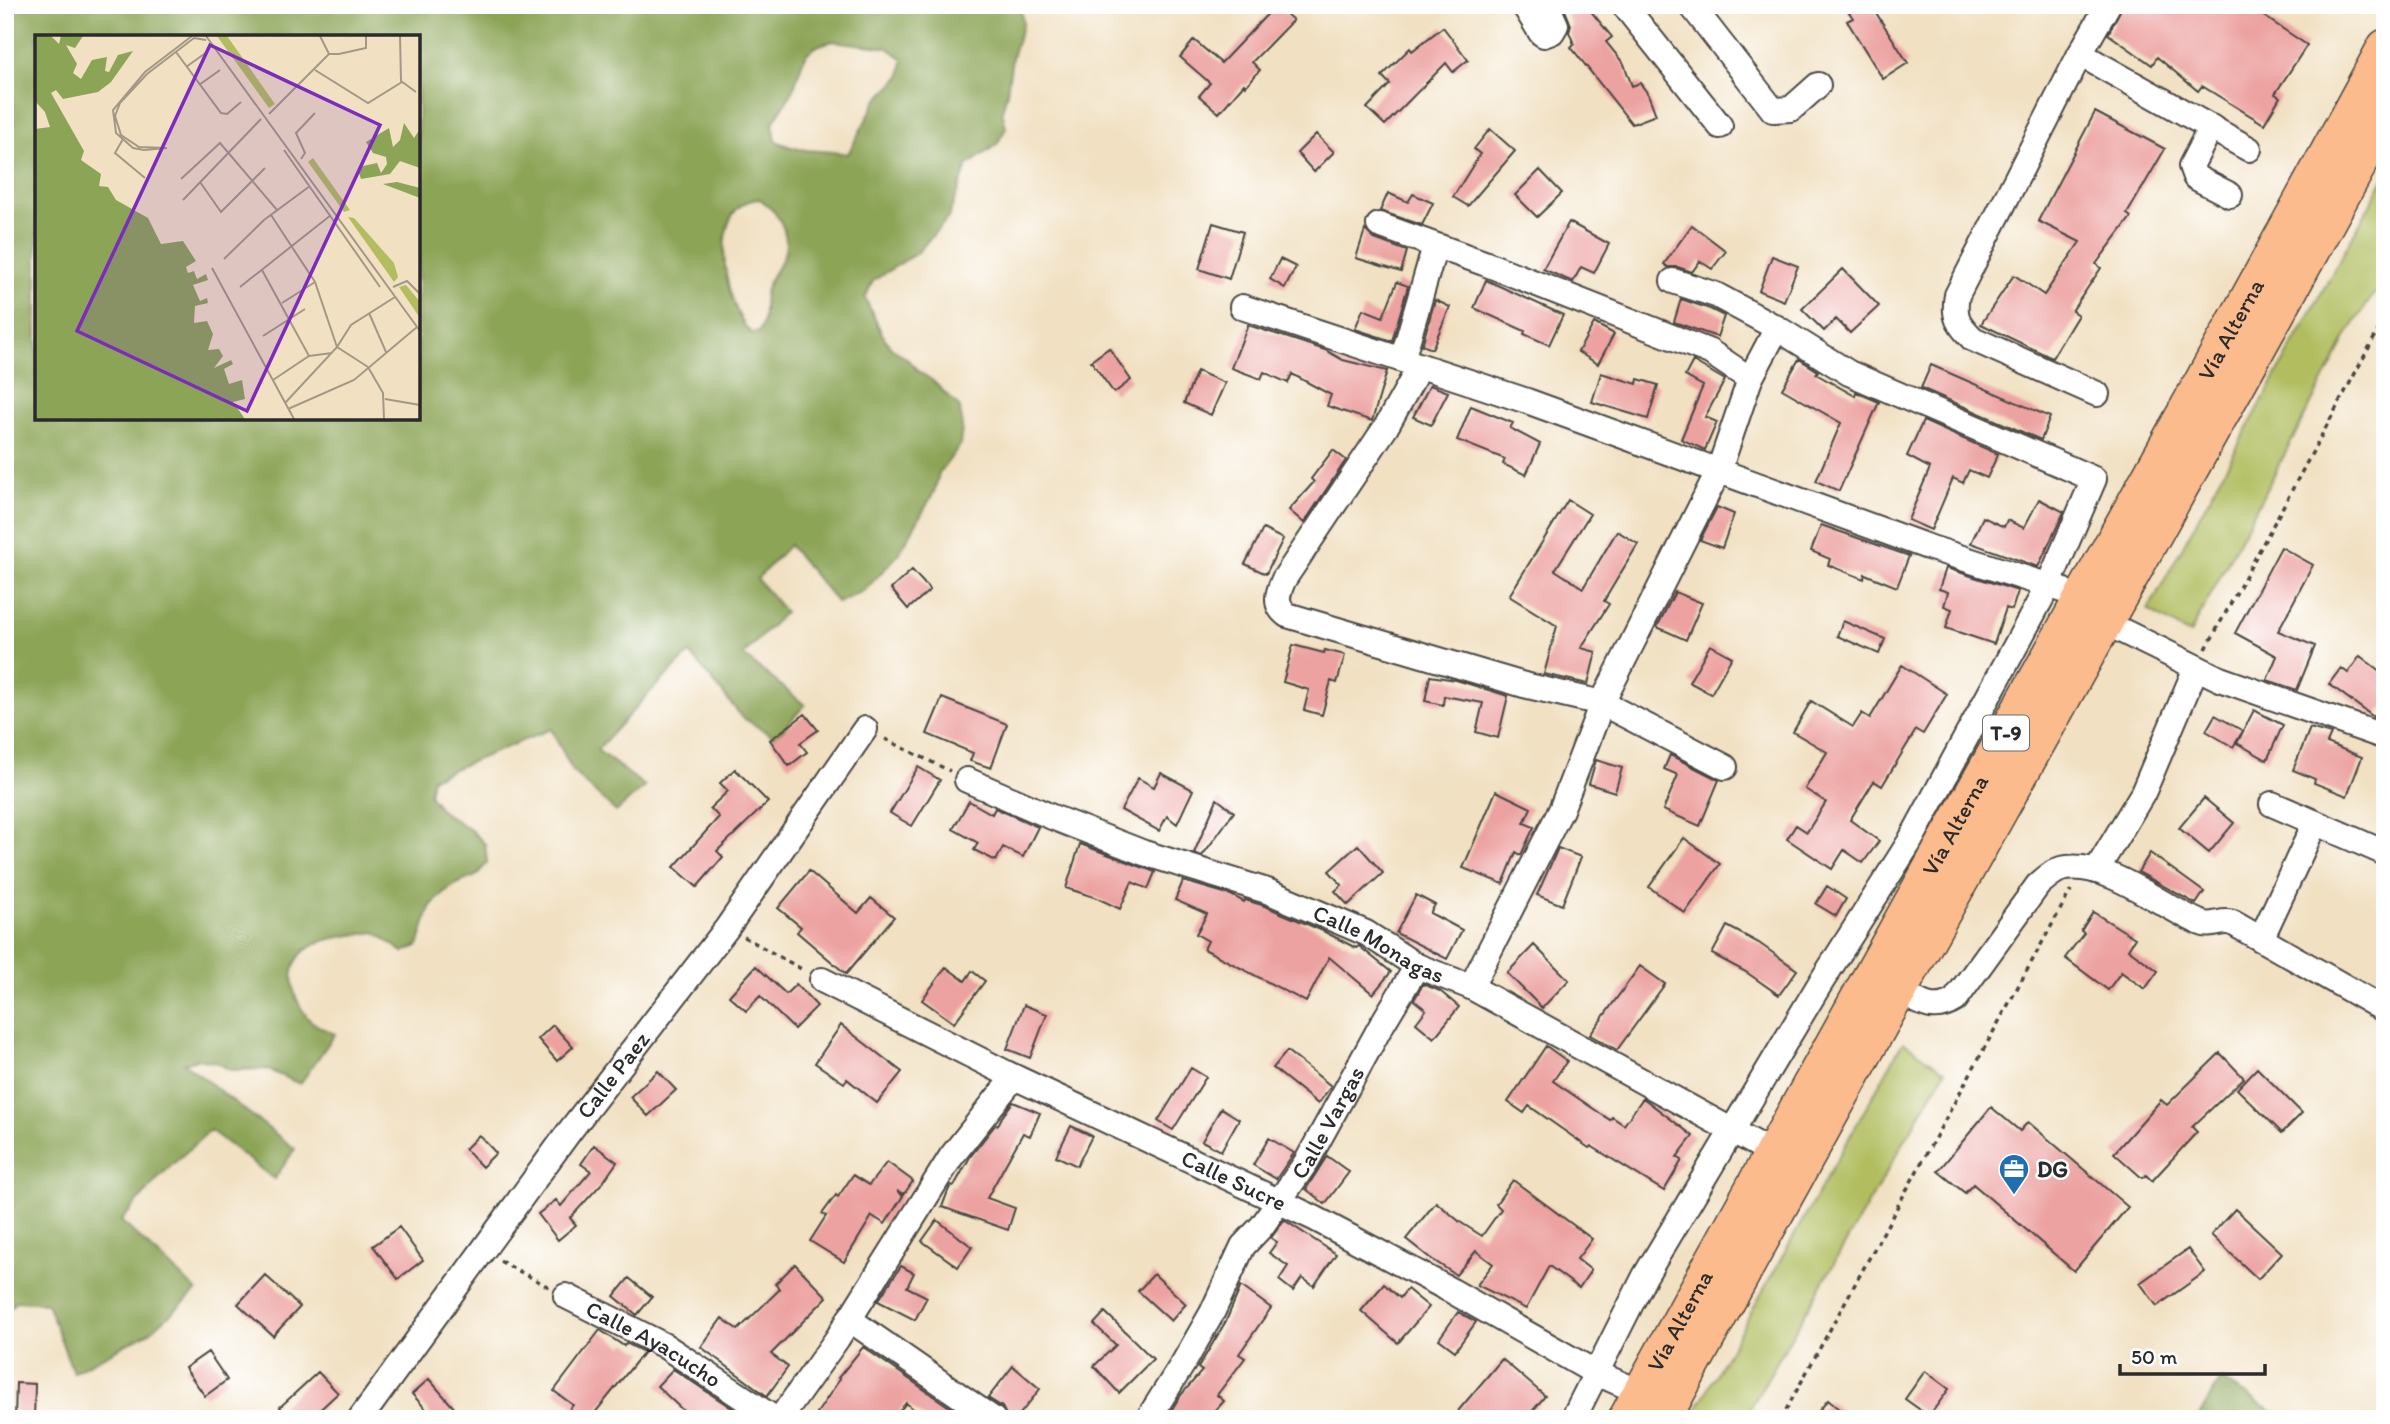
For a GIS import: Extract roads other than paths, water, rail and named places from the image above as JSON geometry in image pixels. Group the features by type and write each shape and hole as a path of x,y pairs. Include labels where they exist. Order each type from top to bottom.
{"highway":[{"name":"Vía Alterna","path":"1633,1405 1771,1152 2258,283 2385,47"},
{"name":"Vía Alterna","path":"1663,1419 1815,1140 2106,623 2385,117"}],"street":[{"path":"1524,5 1544,35 1552,32 1556,25 1547,5"},
{"path":"1691,5 1773,110 1791,109 1818,85"},
{"path":"2097,394 1973,339 1960,326 1955,309 1957,295 2080,54 2108,5"},
{"path":"1629,7 1720,126"},
{"path":"2080,54 2249,149"},
{"path":"2211,127 2191,166 2194,177 2230,195"},
{"path":"1379,225 1710,352 1751,379"},
{"path":"1434,246 1411,363 1386,427 1284,579 1278,597 1279,608 1287,615 1472,670 1602,704 1725,767"},
{"path":"1573,1419 1645,1276 1731,1130 1909,843 2048,586 2094,479 1849,373 1777,328 1716,295 1673,281"},
{"path":"1242,307 1527,401 1928,547 2082,597"},
{"path":"1471,988 1561,810 1602,704 1719,470 1751,379 1777,328"},
{"path":"2106,623 2220,679 2385,737"},
{"path":"2089,870 2143,793 2196,668"},
{"name":"Calle Paez","path":"360,1419 569,1132 727,928 865,729"},
{"name":"Calle Monagas","path":"967,780 1144,853 1267,891 1366,933 1417,966 1471,988 1771,1152"},
{"path":"2272,803 2385,853"},
{"path":"2261,939 2315,823"},
{"path":"1899,991 1926,1007 1942,1006 1955,1000 2038,885 2060,869 2089,870 2122,881 2175,912 2206,925 2228,921 2385,1010"},
{"name":"Calle Vargas","path":"1148,1419 1212,1313 1243,1247 1262,1226 1307,1161 1417,966"},
{"name":"Calle Sucre","path":"822,980 1014,1077 1280,1201 1452,1291 1596,1373 1633,1405"},
{"path":"778,1419 849,1319 951,1157 1014,1077"},
{"name":"Calle Ayacucho","path":"566,1296 665,1346 778,1419"},
{"path":"849,1319 993,1419"}],"place":[{"name":"DG","path":"2014,1196"}]}
